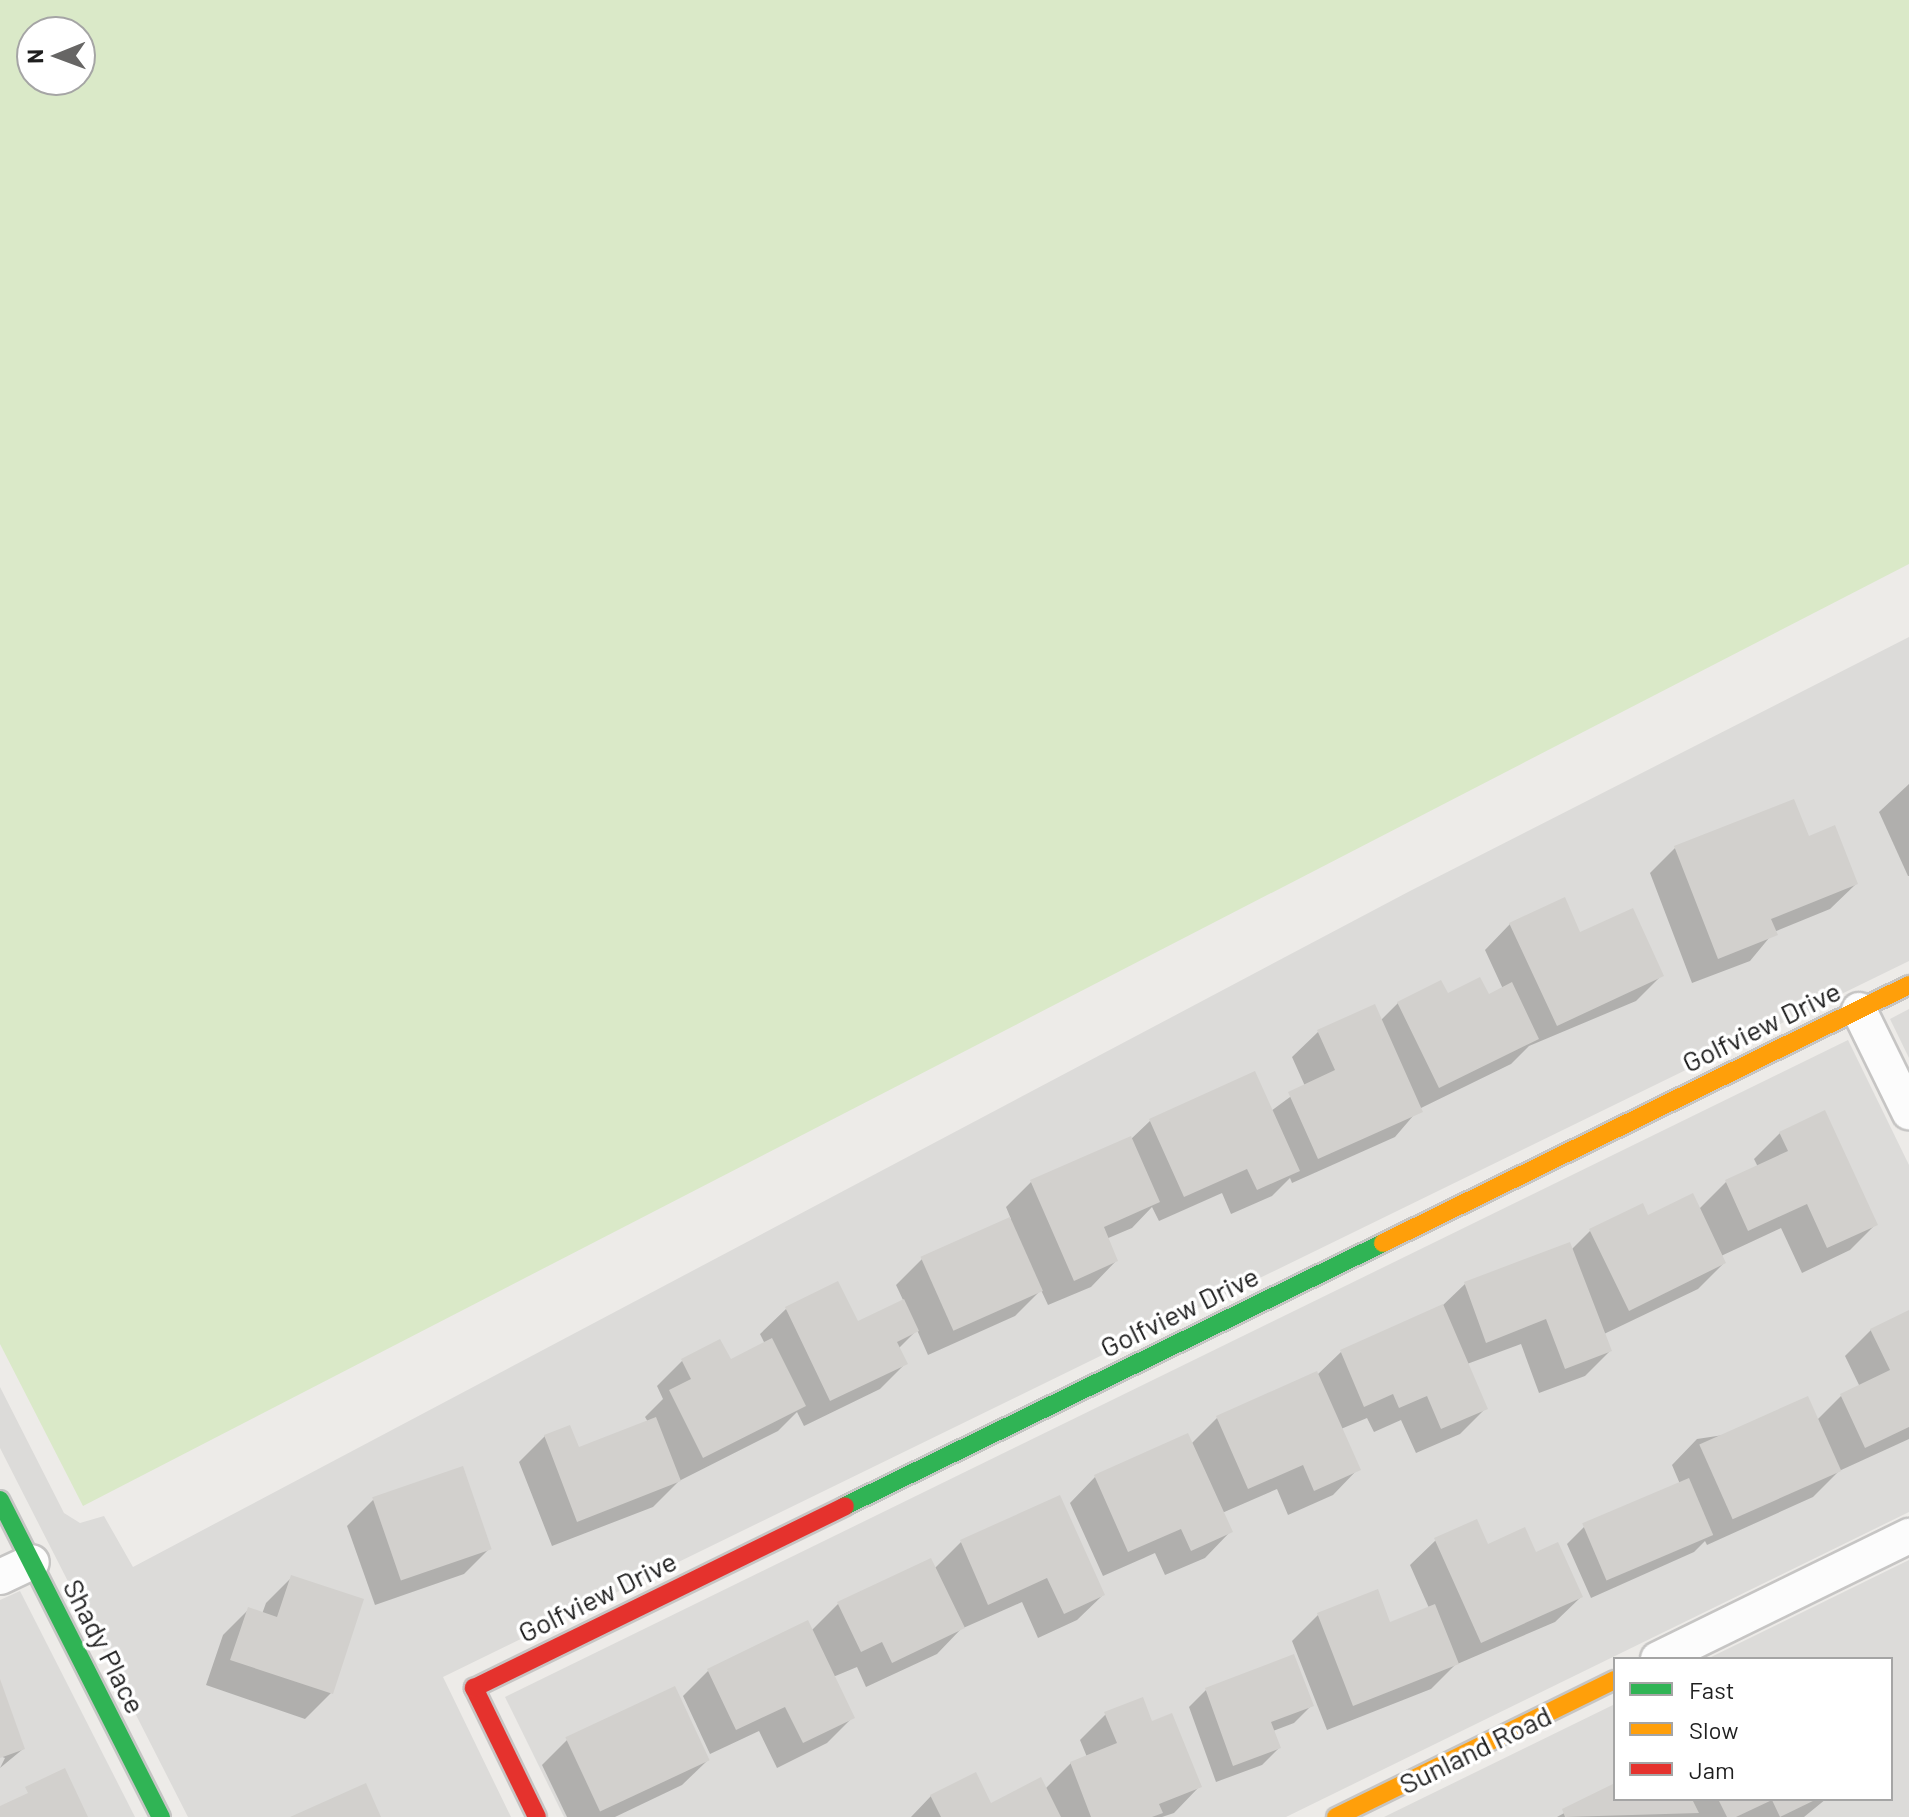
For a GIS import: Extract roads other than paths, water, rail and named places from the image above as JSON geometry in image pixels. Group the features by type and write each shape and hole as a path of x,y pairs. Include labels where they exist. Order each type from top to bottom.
{"street":[{"name":"Golfview Drive","path":"537,1817 474,1688 1909,985"},
{"path":"1859,1010 1909,1112"},
{"name":"Shady Place","path":"0,1500 161,1817"},
{"path":"1662,1657 1909,1536"},
{"path":"0,1577 32,1562"},
{"name":"Sunland Road","path":"1336,1817 1613,1681"}]}
